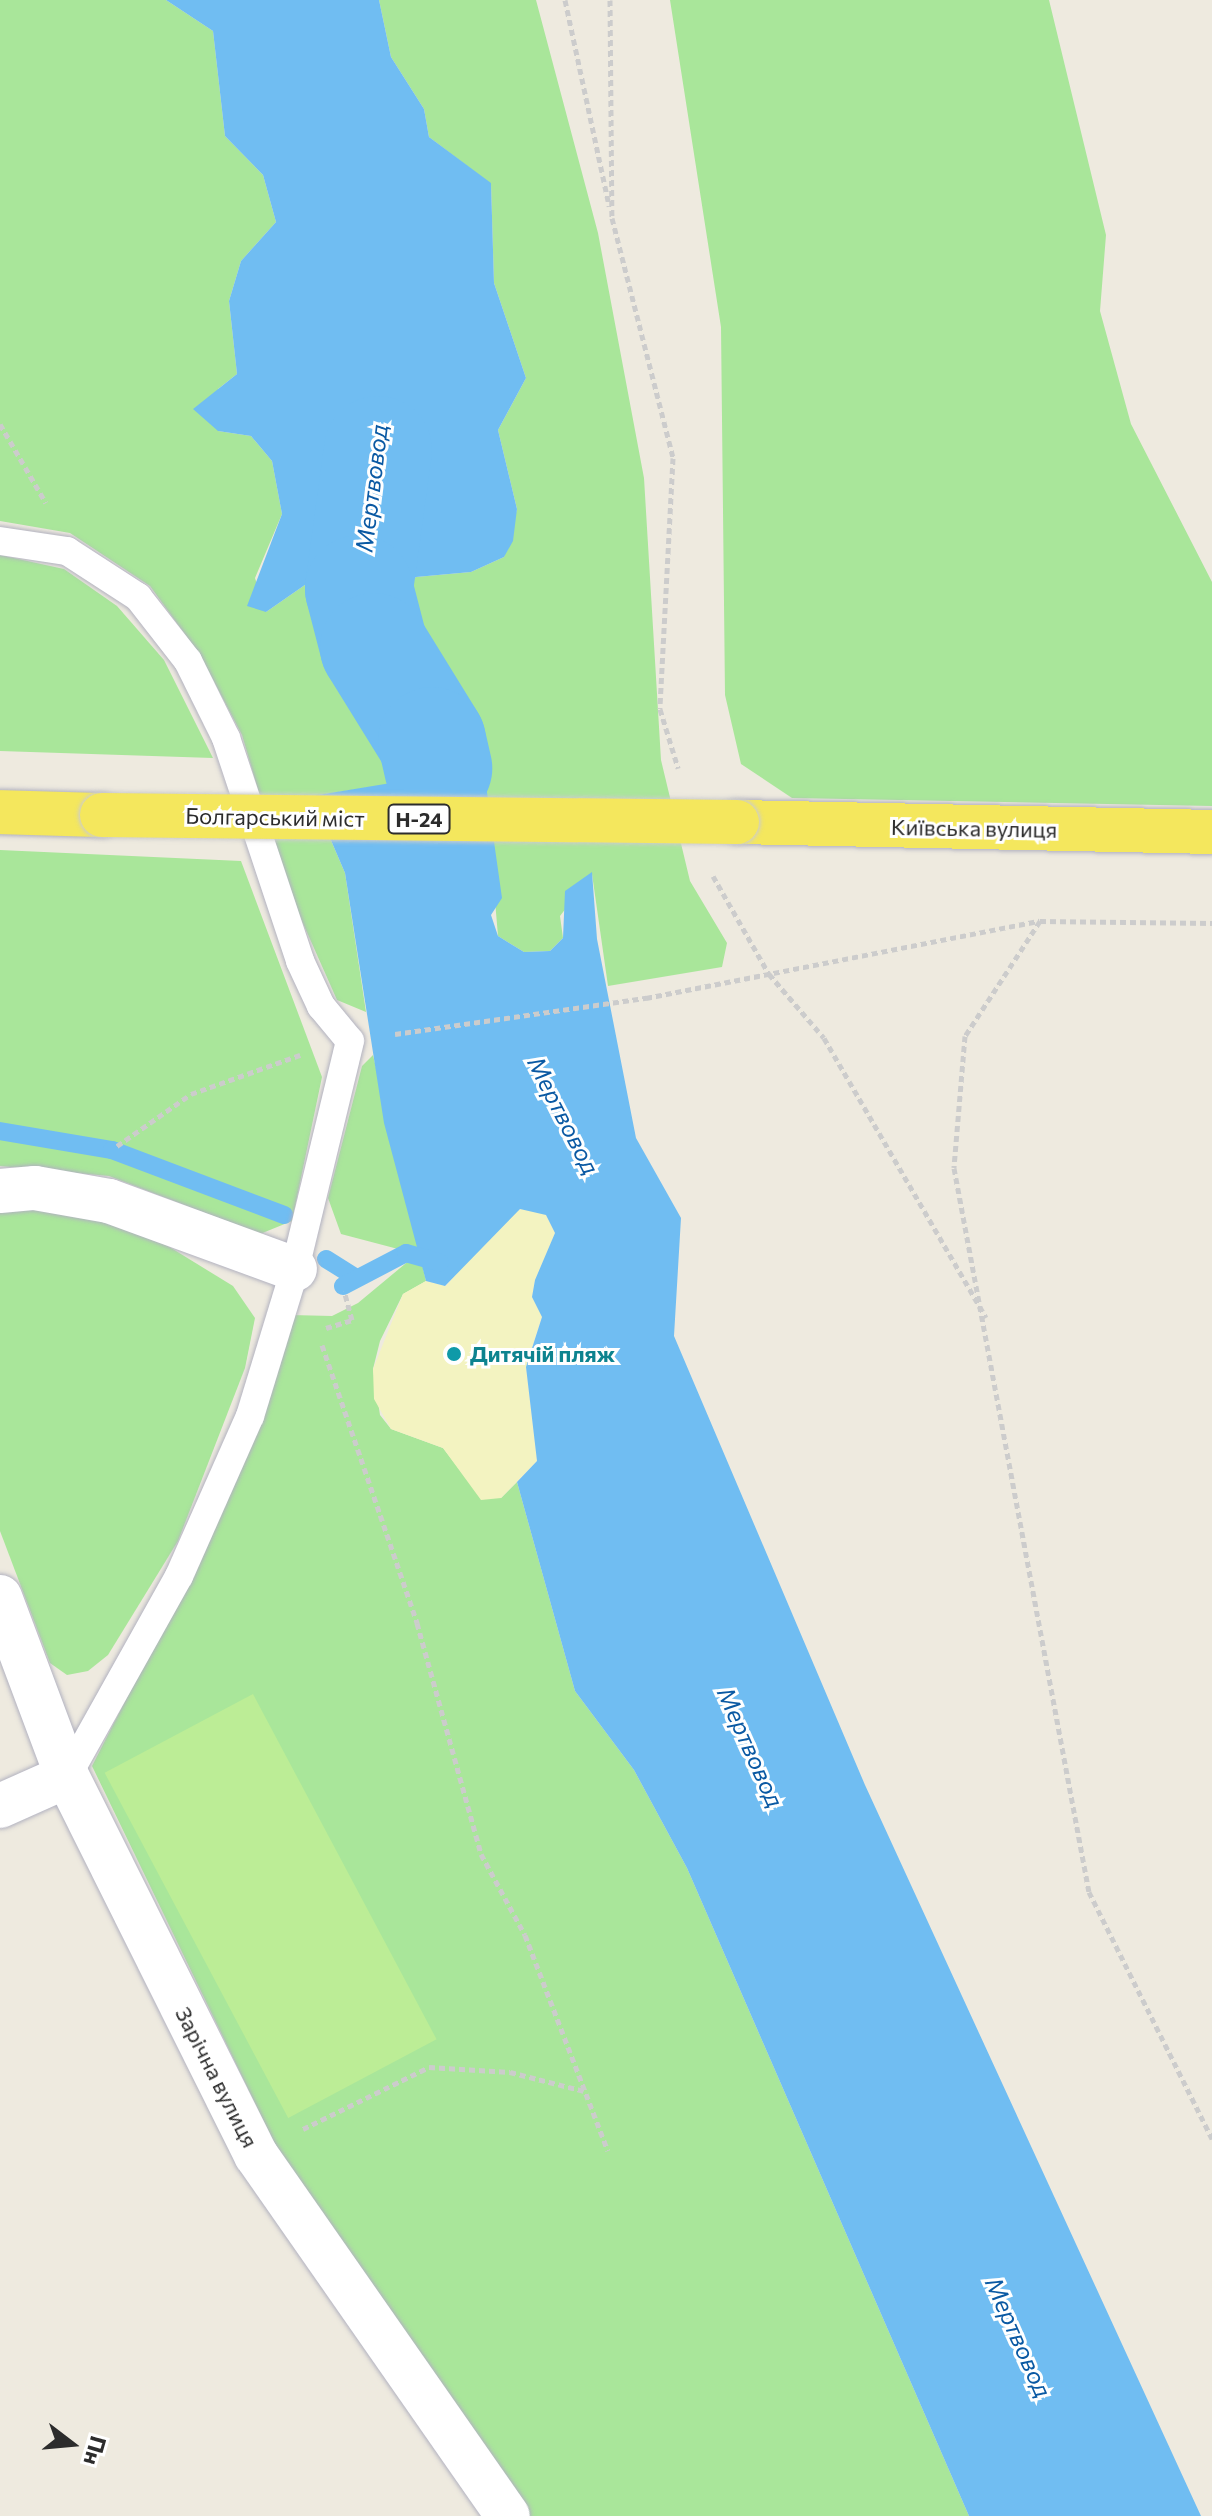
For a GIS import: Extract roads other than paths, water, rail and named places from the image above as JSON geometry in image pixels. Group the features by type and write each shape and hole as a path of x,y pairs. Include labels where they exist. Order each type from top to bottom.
{"main road":[{"name":"Болгарський міст","path":"0,812 737,822"},
{"name":"Київська вулиця","path":"737,822 1212,832"}],"street":[{"path":"0,1191 35,1188 109,1201 295,1269"},
{"name":"Зарічна вулиця","path":"0,1597 67,1776 256,2155 508,2516"},
{"path":"0,1806 67,1776"}],"lane":[{"path":"0,541 67,551 138,597 188,661 226,738 300,961 321,1006 350,1041 295,1269 250,1416 179,1576 67,1776"}],"water":[{"path":"166,0 379,0 391,57 424,109 429,137 491,183 494,283 526,378 498,430 517,509 513,541 504,557 471,572 416,577 385,608 383,634 423,708 484,771 502,898 491,915 498,936 524,952 550,951 563,938 565,891 592,872 597,939 636,1138 681,1218 674,1336 865,1785 1201,2516 969,2516 687,1868 634,1770 575,1691 517,1482 537,1461 526,1367 542,1317 532,1297 535,1280 555,1233 546,1215 520,1209 445,1286 426,1281 384,1123 345,873 312,796 391,783 411,766 414,723 376,660 365,606 347,576 325,571 266,612 247,606 282,514 272,461 251,436 218,431 193,409 237,374 229,301 241,261 276,222 263,175 225,136 213,31"}],"waterway":[{"name":"Мертвовод","path":"378,450 359,589 374,647 432,741 438,768"},
{"path":"0,1131 112,1150 284,1215"},
{"path":"343,1286 406,1253 440,1263"},
{"path":"326,1259 357,1278"}],"place":[{"name":"Дитячій пляж","path":"454,1354"}]}
